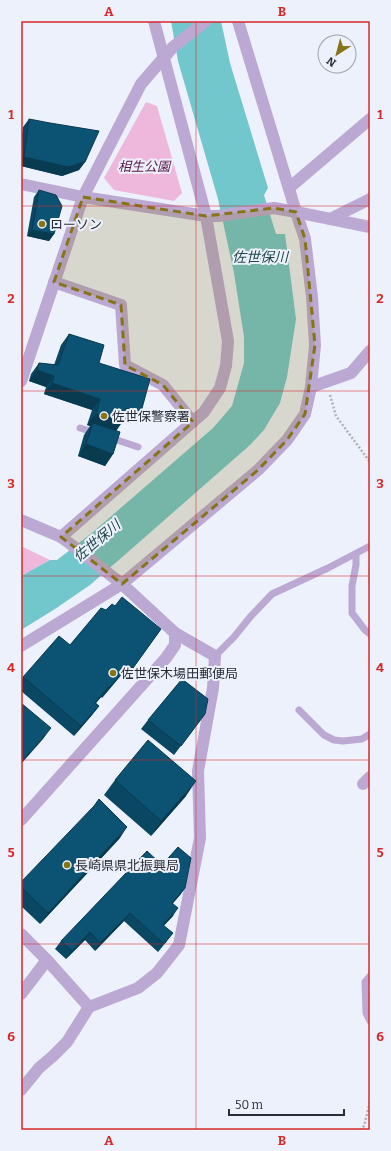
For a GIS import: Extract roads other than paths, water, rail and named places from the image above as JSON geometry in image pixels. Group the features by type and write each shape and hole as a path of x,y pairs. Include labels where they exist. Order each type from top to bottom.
{"street":[{"path":"61,537 204,412 220,388 226,366 228,341 212,216 154,21"},
{"path":"21,381 83,197 141,84 173,47 206,21"},
{"path":"21,646 122,584 258,470 287,440 305,414 311,387 314,345 312,297 305,239 238,21"},
{"path":"289,188 370,119"},
{"path":"21,184 83,197 212,216 274,208 370,227"},
{"path":"330,219 370,199"},
{"path":"54,282 121,305 125,365 163,385 193,422"},
{"path":"311,387 351,373 370,351"},
{"path":"21,520 61,537 122,584 175,633 215,656 213,688 198,771 200,838 179,945 157,973 138,988 89,1007 67,1042 54,1056 39,1068 21,1090"},
{"path":"21,820 166,658 175,645 175,633"},
{"path":"21,934 47,960 89,1007"},
{"path":"21,994 47,960"}],"lane":[{"path":"80,428 138,447"},
{"path":"215,656 234,638 251,616 272,594 328,568 370,546"},
{"path":"356,554 356,565 352,586 352,613 370,634"},
{"path":"299,710 324,735 334,740 343,741 362,739 370,734"},
{"path":"370,976 365,982 366,1013 370,1021"}],"water":[{"name":"佐世保川","path":"171,21 221,21 230,63 268,188 264,195 276,234 285,234 296,319 287,377 280,403 264,430 250,445 90,585 21,630 21,576 50,560 57,560 93,532 213,428 232,406 244,363 244,337 234,273 218,199 178,61"}],"place":[{"name":"ローソン","path":"42,224"},
{"name":"佐世保警察署","path":"104,416"},
{"name":"佐世保木場田郵便局","path":"113,673"},
{"name":"長崎県県北振興局","path":"67,865"}],"park label":[{"name":"相生公園","path":"144,166"}]}
